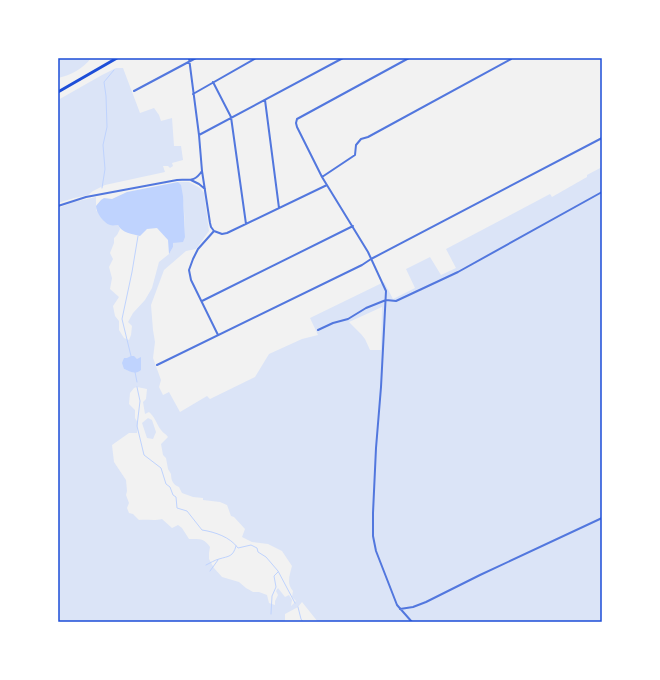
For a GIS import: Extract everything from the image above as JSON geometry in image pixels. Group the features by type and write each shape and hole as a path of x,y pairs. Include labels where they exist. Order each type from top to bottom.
{"main road":[{"path":"58,92 117,58"}],"street":[{"path":"188,58 199,135 202,171 210,223 214,230 222,234 227,233 327,185"},
{"path":"134,91 196,58"},
{"path":"193,94 256,58"},
{"path":"199,135 343,58"},
{"path":"410,58 297,119 296,123 322,177 368,252 386,291 376,448 373,513 374,536 376,551 397,604 412,622"},
{"path":"322,177 355,155 356,145 361,139 368,137 512,58"},
{"path":"213,82 231,117 246,224"},
{"path":"265,100 279,208"},
{"path":"157,365 362,265 602,138"},
{"path":"191,180 198,176 202,171"},
{"path":"58,206 100,194 184,179 191,180 199,184 205,190"},
{"path":"318,330 333,323 348,319 366,308 386,300 396,301 458,272 602,192"},
{"path":"202,301 353,226"},
{"path":"214,230 198,249 189,270 192,280 219,335"},
{"path":"400,609 413,607 426,602 602,518"}],"shaded area":[{"path":"58,58 91,58 76,71 58,78"},
{"path":"116,68 123,68 140,113 154,108 161,121 172,118 174,146 181,146 183,160 172,163 173,166 170,168 168,166 163,166 165,172 105,185 88,195 58,203 58,100"},
{"path":"602,167 602,622 318,622 302,602 298,607 285,614 285,622 58,622 58,208 74,202 96,197 96,210 105,222 118,225 120,229 114,238 114,243 110,253 113,259 109,267 112,278 110,289 119,297 113,306 115,316 119,321 119,330 124,338 129,340 132,326 128,322 133,313 145,300 152,288 159,262 169,254 173,247 173,243 185,237 182,192 178,182 189,182 200,188 204,193 209,231 196,249 186,251 164,270 151,305 155,342 153,358 161,380 159,387 163,395 169,392 180,412 207,396 210,399 255,377 269,354 302,339 318,335 310,318 384,282 393,299 415,288 406,269 430,257 441,275 456,268 446,249 550,194 552,197 587,177 587,175","holes":["382,307 381,350 370,350 365,339 349,322","124,358 137,359 135,373 124,369","137,387 147,389 146,399 143,402 145,414 149,412 161,430 168,437 161,444 163,455 166,458 171,478 182,493 193,497 203,498 203,500 220,502 227,505 231,516 234,517 245,529 242,537 252,542 268,544 282,551 292,566 289,582 293,591 292,597 296,601 291,606 292,600 289,595 285,597 278,588 276,591 278,595 275,605 269,603 267,595 259,592 253,592 239,582 222,577 214,568 209,559 210,547 208,544 201,540 189,539 182,528 178,525 172,528 162,519 139,520 133,514 129,513 127,508 129,503 126,495 126,480 114,462 112,445 129,433 137,433 138,423 135,418 135,410 129,404 130,393"]},
{"path":"148,418 152,420 156,432 153,439 147,438 142,423"}],"water":[{"path":"178,182 181,185 183,196 185,237 183,242 173,243 173,247 169,254 168,240 157,228 147,229 140,236 131,234 122,230 118,225 108,224 97,212 96,206 104,198 112,199 127,192"},
{"path":"134,356 137,359 141,357 141,370 139,372 124,369 122,363 124,358"}],"waterway":[{"path":"102,188 105,169 103,145 107,127 104,82 114,70"},
{"path":"131,356 122,319 138,236"},
{"path":"135,372 137,382"},
{"path":"137,387 140,401 137,426 144,455 161,468 166,484 170,487 173,495 176,497 177,508 187,511 202,530 222,536 231,541 238,548 251,545 257,548 258,552 266,557 278,571 295,603"},
{"path":"206,565 230,556 236,546"},
{"path":"210,571 218,560"},
{"path":"271,614 272,596 276,587 274,576 278,572"},
{"path":"298,607 303,622"}]}
